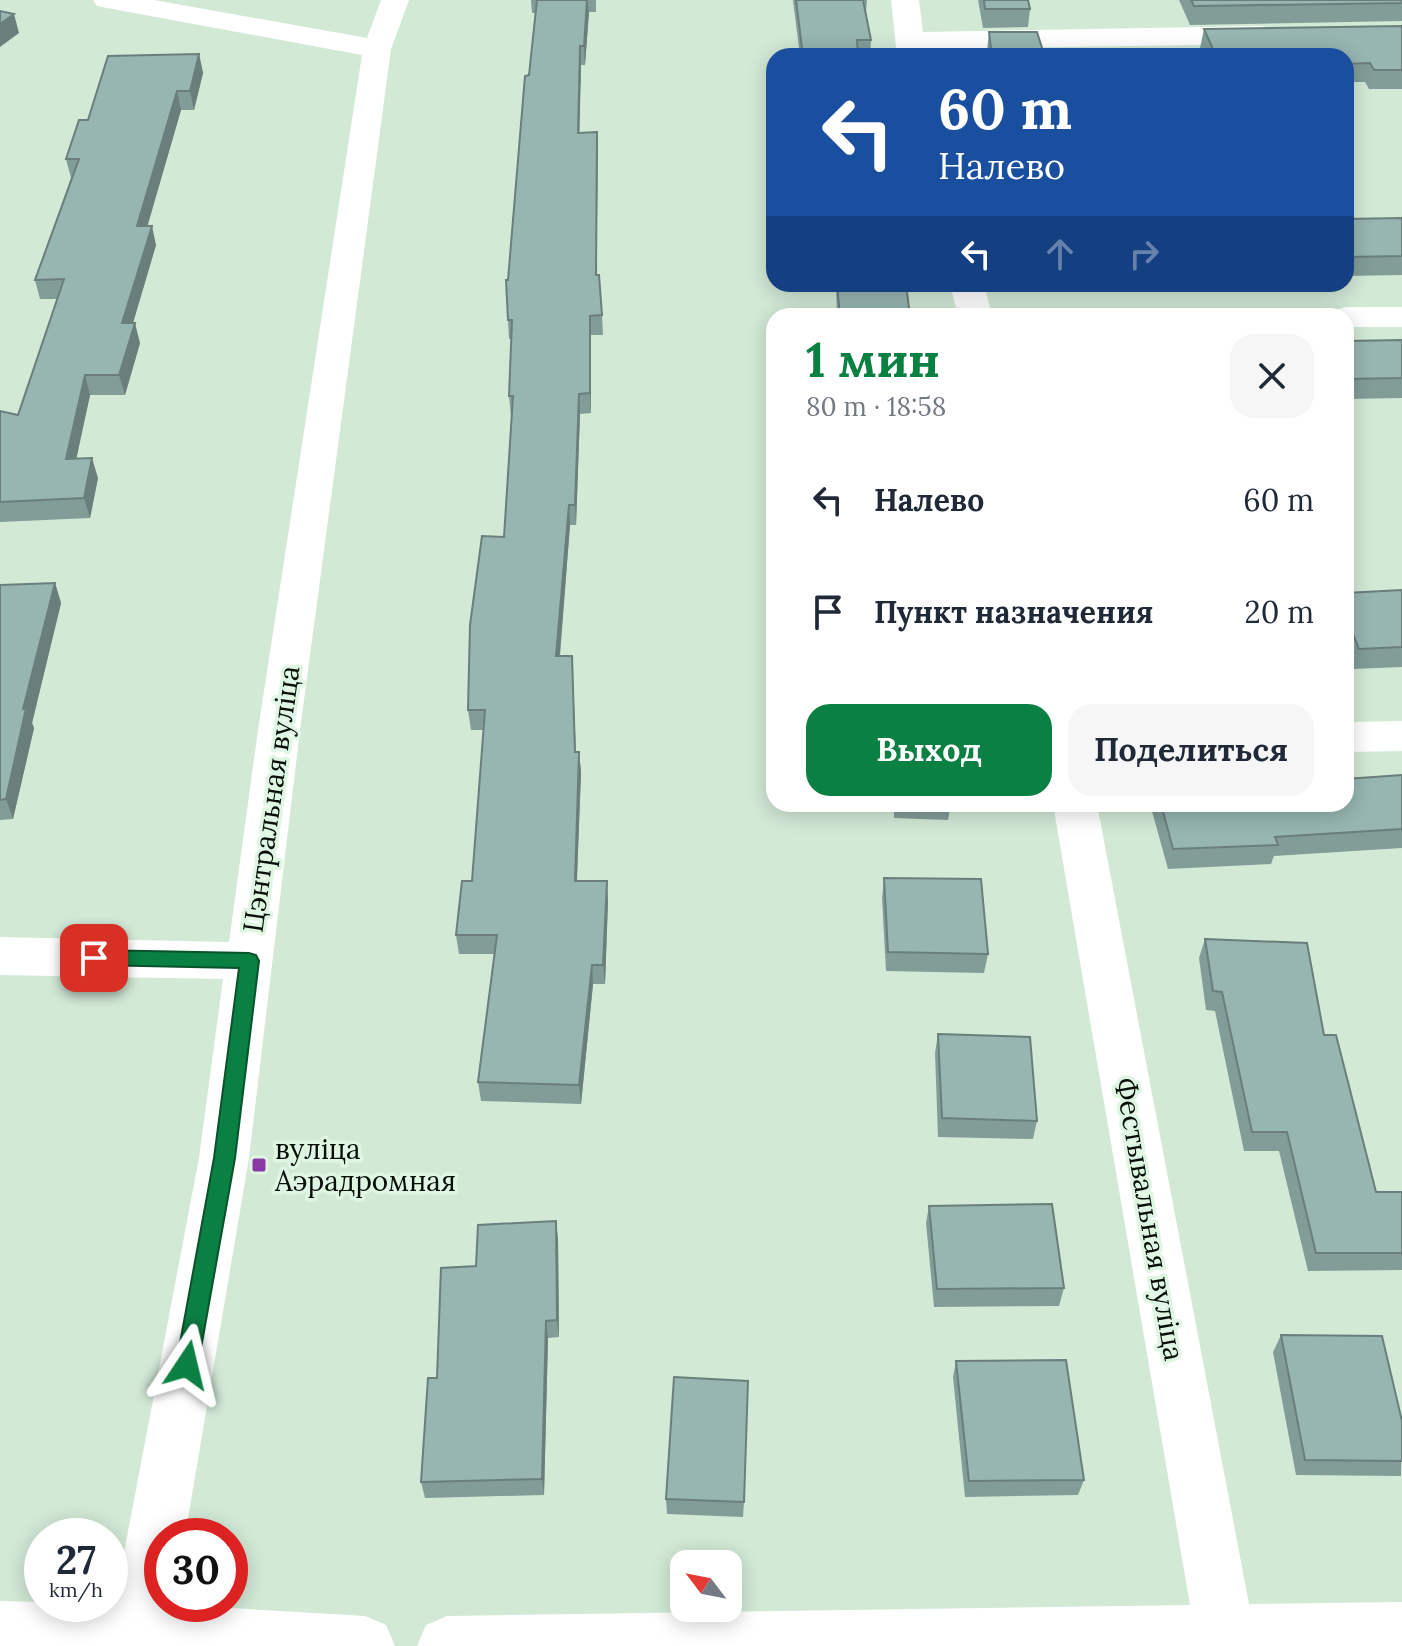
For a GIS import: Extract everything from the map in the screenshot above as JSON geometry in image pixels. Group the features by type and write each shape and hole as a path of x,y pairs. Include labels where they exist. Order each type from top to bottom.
{"street":[{"path":"107,0 377,49"},
{"name":"Цэнтральная вуліца","path":"138,1638 224,1158 279,730 377,49 395,0"},
{"path":"905,0 910,48 1290,34"},
{"path":"1354,317 1402,317"},
{"path":"1354,737 1402,736"},
{"name":"Фестывальная вуліца","path":"1076,812 1225,1634"},
{"path":"0,956 249,961"},
{"path":"0,1631 365,1646"},
{"path":"447,1646 1402,1632"}],"building":[{"path":"537,0 587,0 584,46 580,46 578,133 597,132 596,275 599,275 602,315 590,316 590,393 579,394 575,505 569,505 556,656 572,656 575,752 579,752 575,881 607,881 603,965 592,965 579,1085 478,1082 497,935 456,935 462,881 472,881 485,710 468,710 470,625 482,536 504,537 513,396 509,396 512,320 508,320 506,280 525,76 529,75"},
{"path":"796,0 863,0 871,40 857,40 858,48 802,48"},
{"path":"984,0 1028,0 1030,9 985,9"},
{"path":"1191,0 1402,0 1402,3 1194,6"},
{"path":"0,11 14,14 0,24"},
{"path":"1402,26 1402,70 1374,70 1370,63 1354,64 1354,48 1212,48 1204,29"},
{"path":"989,32 1037,32 1042,48 991,48"},
{"path":"199,54 190,91 177,91 137,226 152,226 122,323 135,323 119,375 85,375 66,459 92,458 84,498 0,502 0,411 18,415 64,279 35,280 79,159 66,159 79,120 88,120 108,56"},
{"path":"1402,218 1402,256 1354,257 1354,219"},
{"path":"838,292 907,292 909,308 839,308"},
{"path":"1402,340 1402,378 1354,379 1354,341"},
{"path":"55,583 23,709 26,708 6,799 0,800 0,585"},
{"path":"1402,590 1402,647 1359,649 1354,636 1354,593"},
{"path":"1402,775 1402,829 1275,837 1278,845 1173,849 1163,812 1354,812 1354,778"},
{"path":"884,878 981,879 988,954 888,952"},
{"path":"1205,939 1307,943 1324,1035 1336,1035 1376,1192 1402,1192 1402,1253 1316,1253 1287,1132 1252,1132 1222,992 1213,991"},
{"path":"938,1034 1030,1037 1037,1121 942,1118"},
{"path":"1052,1204 1064,1288 937,1289 929,1206"},
{"path":"556,1221 557,1320 546,1321 542,1479 421,1482 428,1378 437,1378 441,1268 476,1266 478,1225"},
{"path":"1281,1335 1382,1336 1402,1421 1402,1461 1305,1460"},
{"path":"1066,1360 1084,1480 969,1481 956,1361"},
{"path":"674,1377 748,1381 744,1502 666,1499"}],"place":[{"name":"вуліца Аэрадромная","path":"259,1165"}],"route":[{"path":"94,958 249,961 224,1158 187,1365"}]}
